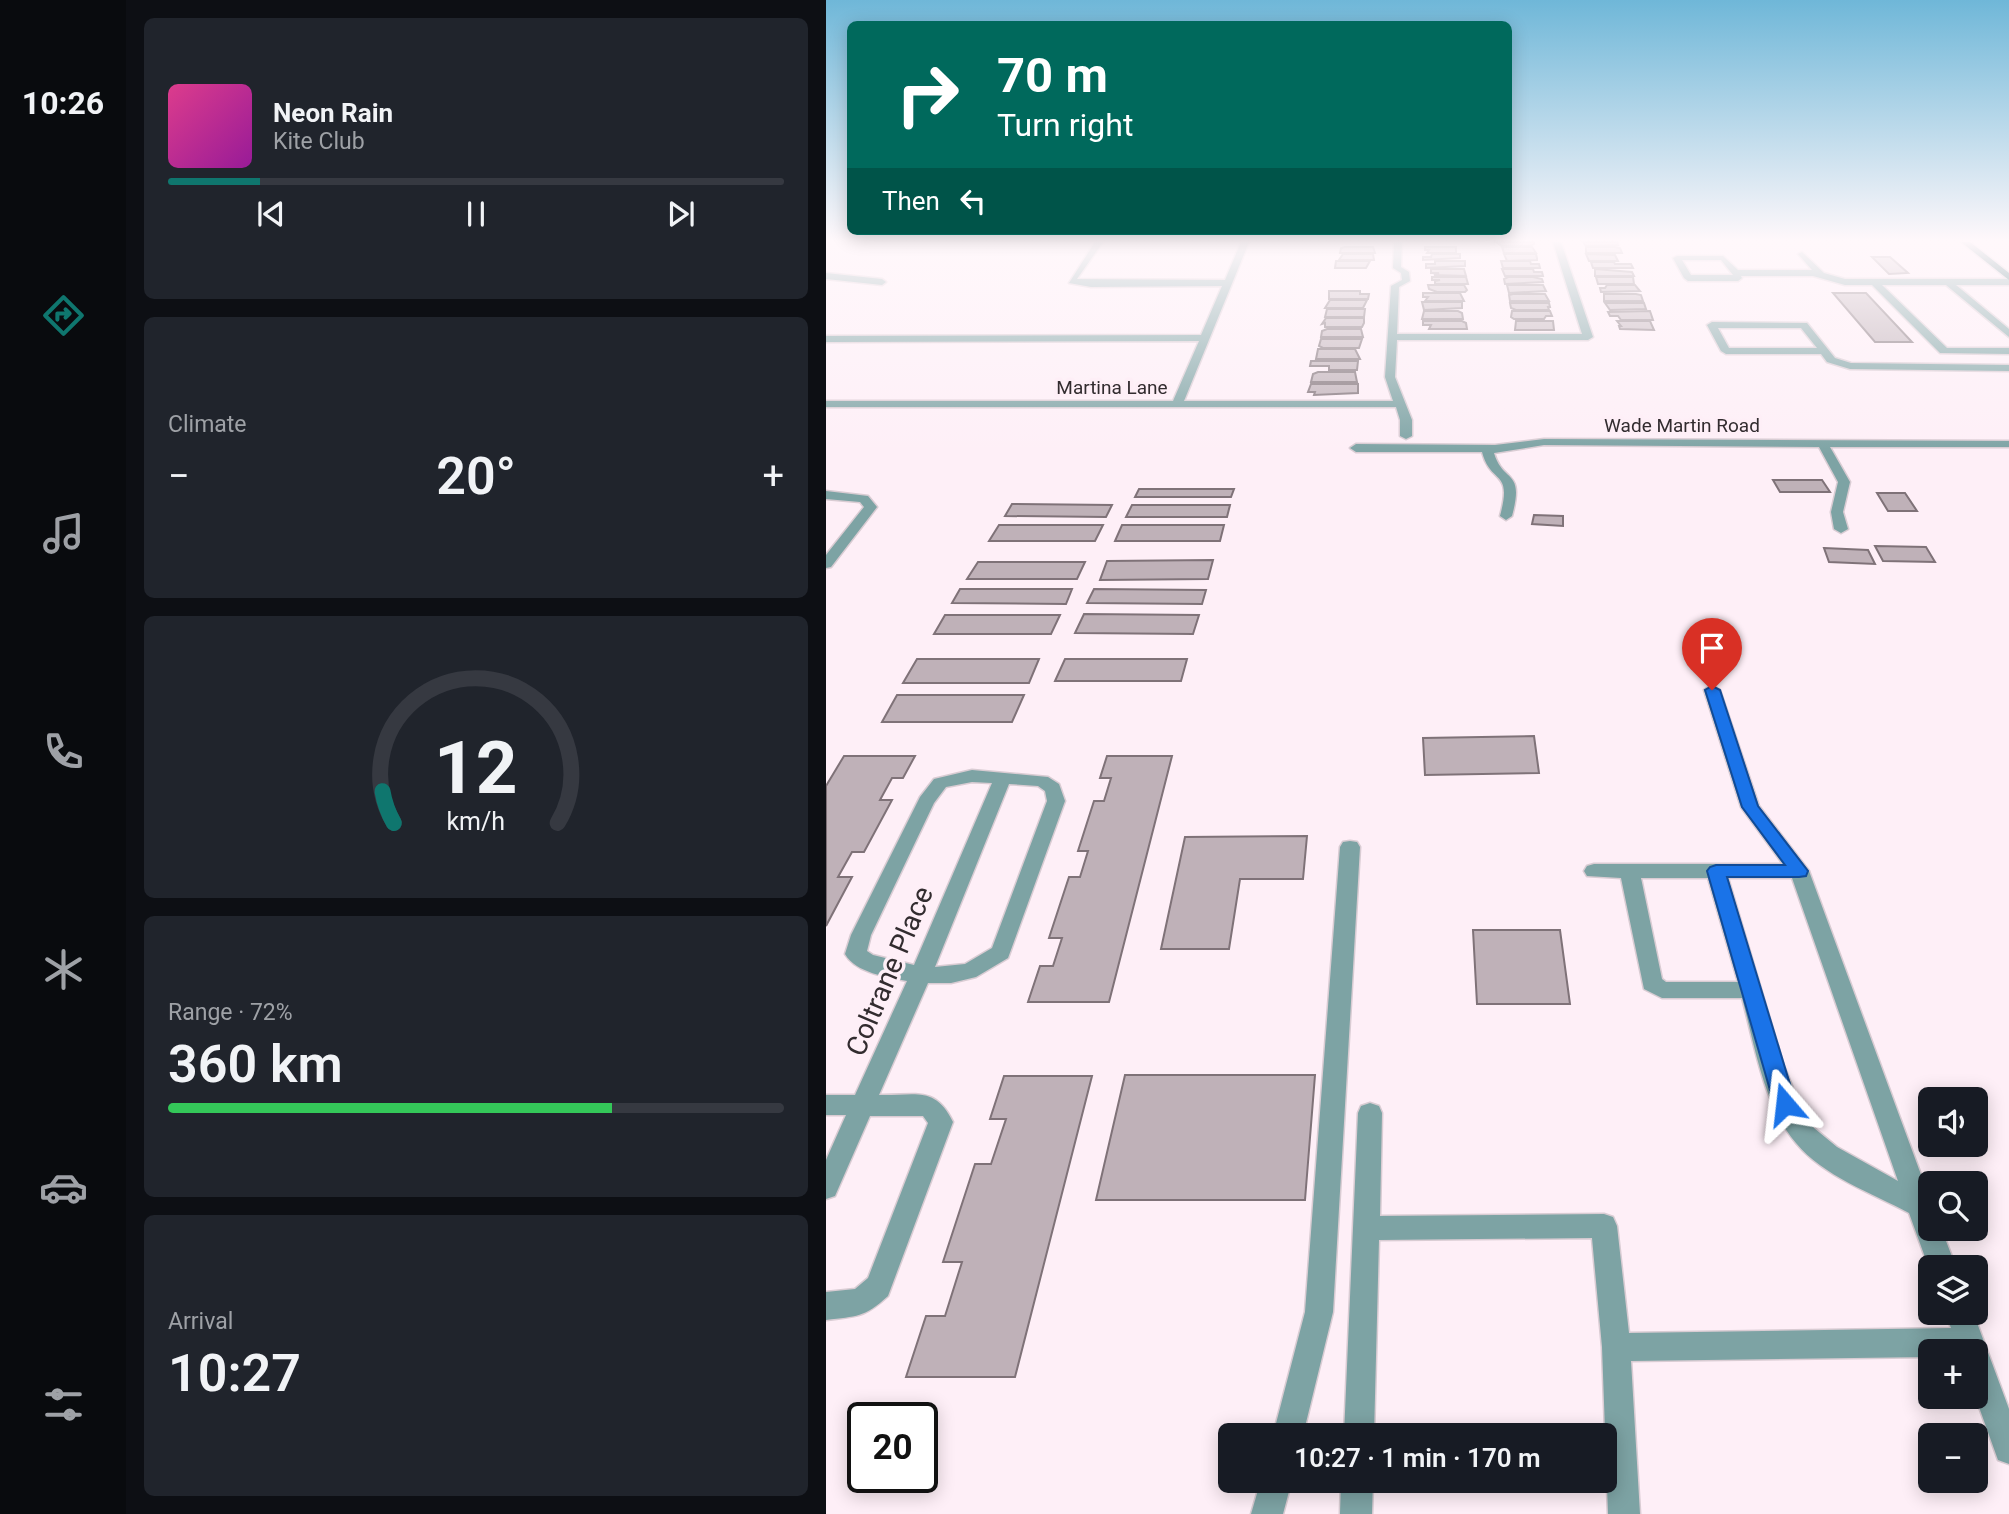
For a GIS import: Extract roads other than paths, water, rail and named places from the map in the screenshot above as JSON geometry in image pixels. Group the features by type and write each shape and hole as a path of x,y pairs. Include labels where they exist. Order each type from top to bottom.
{"street":[{"path":"1177,405 1216,313"},
{"path":"1391,313 1390,377 1406,420 1406,436"},
{"path":"1392,337 1588,337 1580,313"},
{"path":"1905,313 1944,351 2009,351"},
{"path":"1984,313 2009,334"},
{"path":"1823,351 1726,351 1712,326 1804,325 1823,351 1837,364 1850,366 2009,368"},
{"path":"826,339 1206,338"},
{"name":"Martina Lane","path":"826,404 1398,404"},
{"name":"Wade Martin Road","path":"1356,448 1506,449 1544,442 2009,444"},
{"path":"1823,443 1830,461 1844,482 1837,512 1841,529"},
{"path":"1487,449 1491,461 1509,479 1513,491 1506,516"},
{"path":"826,495 864,499 872,507 826,564"},
{"path":"1712,690 1750,807 1799,871 1918,1199"},
{"path":"1003,777 1042,781 1054,788 1056,801 1001,952 987,964 962,973 921,974 864,962 856,954 861,935 926,801 940,783 951,779 1003,777"},
{"name":"Coltrane Place","path":"826,1188 921,974 1003,777"},
{"path":"1291,1423 1320,1312 1350,847"},
{"path":"1594,871 1799,871"},
{"path":"1630,871 1652,983 1656,987 1662,990 1751,990"},
{"path":"1716,871 1785,1104 1804,1135 1833,1157 1918,1204"},
{"path":"826,1105 930,1106 941,1122 878,1287 861,1302 826,1306"},
{"path":"1359,1423 1370,1113"},
{"path":"1366,1228 1604,1226 1616,1347 1624,1514"},
{"path":"1616,1347 1918,1350"},
{"path":"1988,1392 2009,1449"},
{"path":"1267,1514 1273,1493"},
{"path":"1356,1514 1357,1493"}]}
